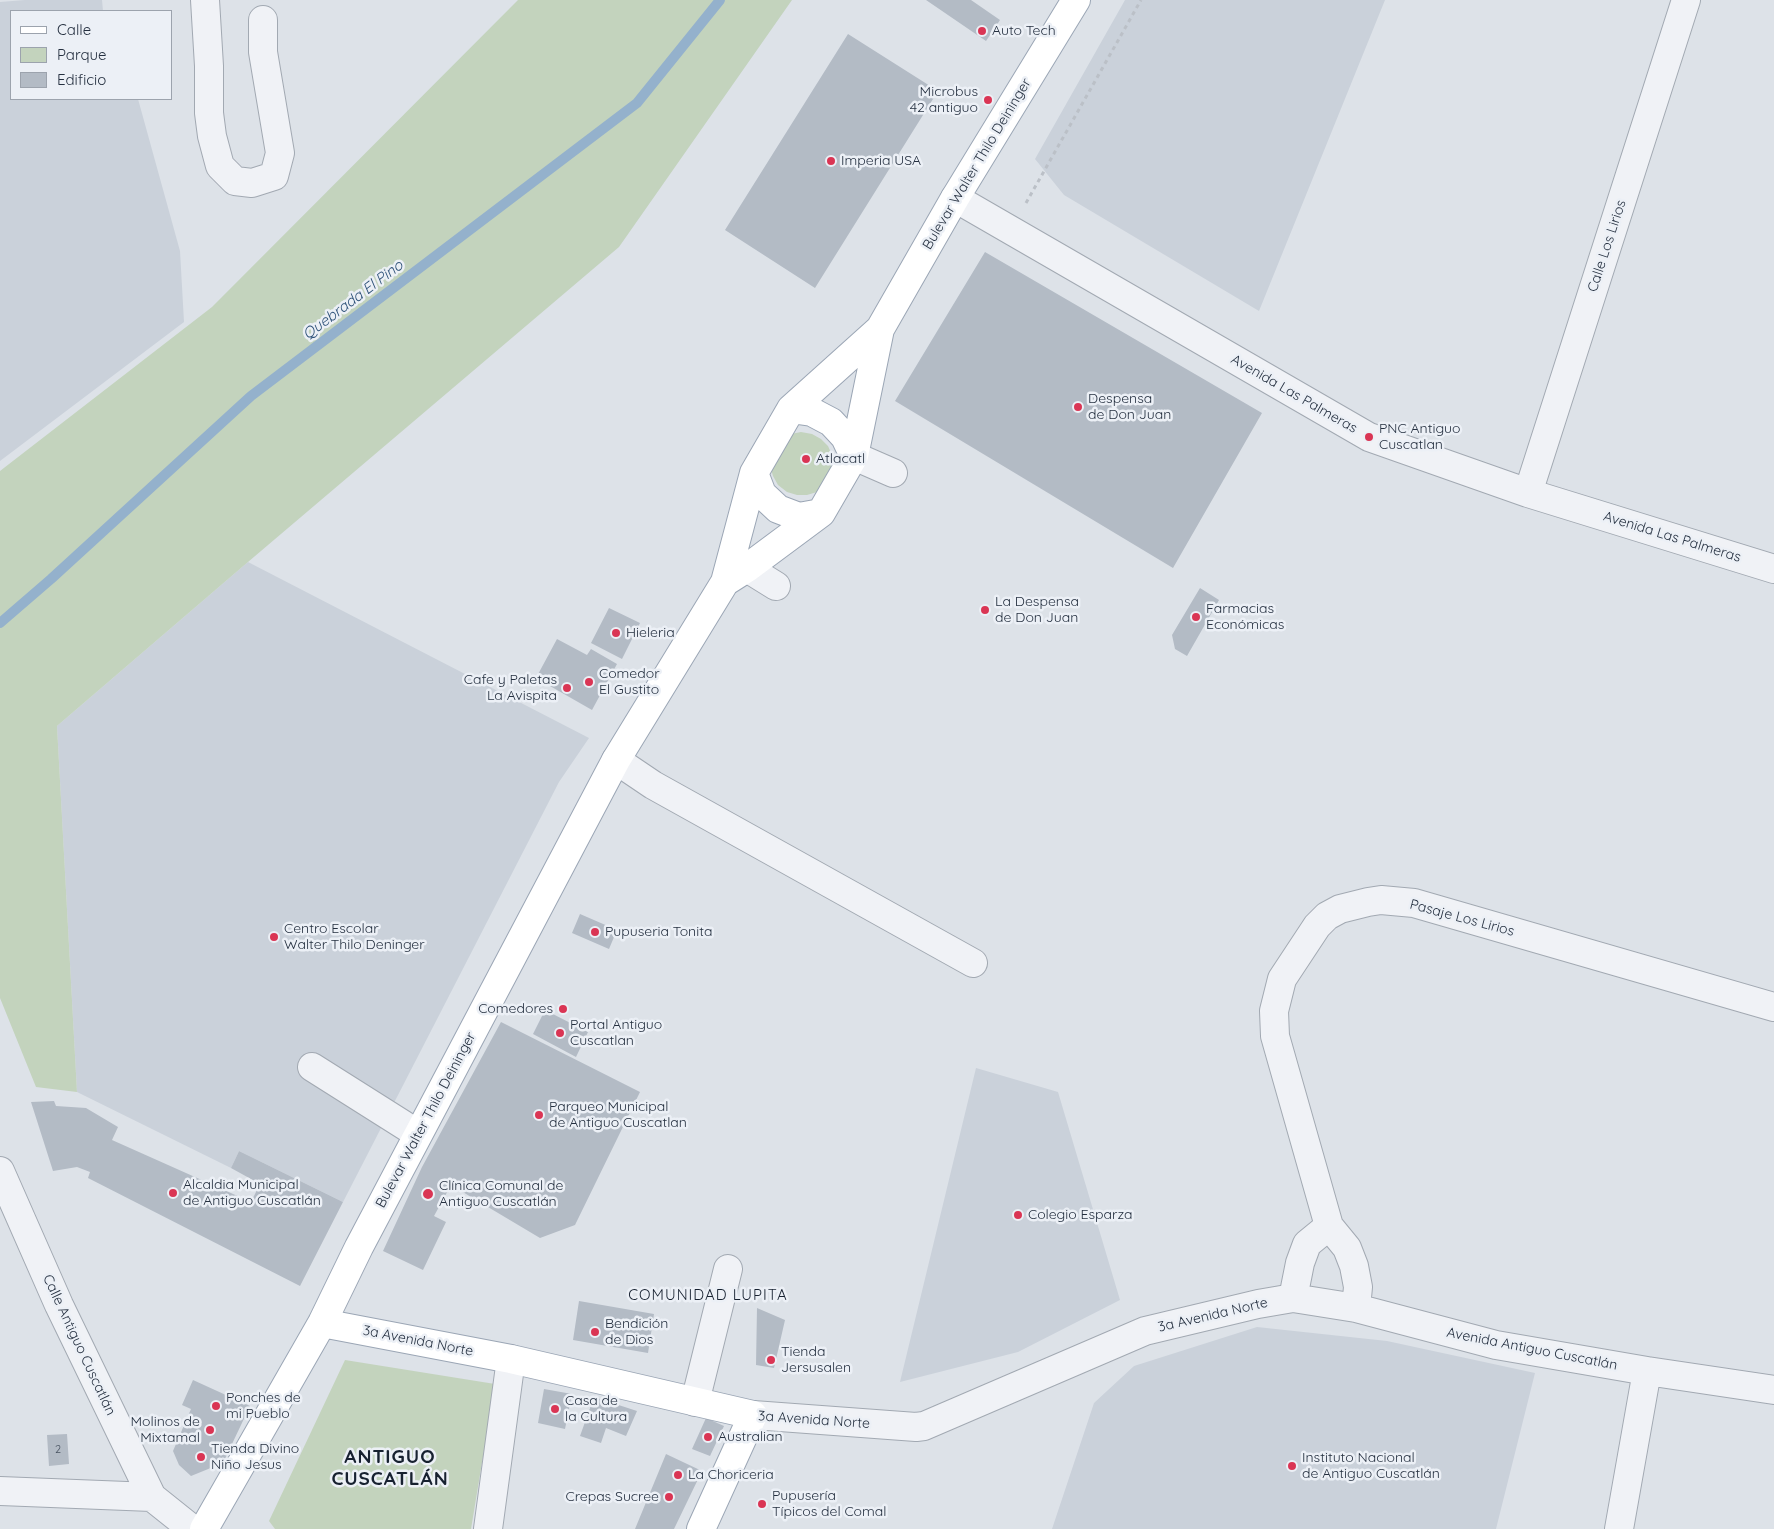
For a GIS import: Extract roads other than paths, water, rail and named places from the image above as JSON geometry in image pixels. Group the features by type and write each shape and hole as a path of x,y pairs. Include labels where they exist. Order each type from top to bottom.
{"main road":[{"name":"Bulevar Walter Thilo Deininger","path":"204,1529 322,1323 359,1247 426,1134 616,760 736,575 821,513 854,456 880,329 955,198 1076,0"},
{"name":"Bulevar Walter Thilo Deininger","path":"736,575 754,473 791,409 880,329"},
{"path":"791,409 812,412 831,422 845,437 854,456"},
{"path":"754,473 762,494 778,509 799,516 821,513"},
{"name":"3a Avenida Norte","path":"322,1323 511,1359 753,1415"},
{"path":"701,1529 753,1415"}],"street":[{"path":"205,0 209,66 209,113 212,136 220,166 235,181 252,183 274,176 280,153 263,52 263,20"},
{"name":"Calle Los Lirios","path":"1528,492 1686,0"},
{"name":"Avenida Las Palmeras","path":"955,198 1369,437 1528,492 1774,569"},
{"path":"854,456 893,473"},
{"path":"736,575 776,586"},
{"path":"616,760 653,785 973,963"},
{"name":"Pasaje Los Lirios","path":"1356,1308 1358,1287 1354,1266 1347,1248 1329,1226 1275,1036 1274,1011 1282,979 1317,926 1328,916 1340,909 1353,905 1381,900 1414,903 1774,1007"},
{"path":"312,1067 426,1134"},
{"name":"Calle Antiguo Cuscatlán","path":"0,1171 63,1313 152,1497 192,1529"},
{"path":"1293,1298 1300,1263 1307,1244 1320,1231 1329,1226"},
{"path":"695,1402 728,1269"},
{"name":"Avenida Antiguo Cuscatlán","path":"1293,1298 1356,1308 1496,1345 1647,1371 1774,1390"},
{"name":"3a Avenida Norte","path":"753,1415 877,1425 924,1426 1145,1331 1248,1306 1293,1298"},
{"path":"488,1529 511,1359"},
{"path":"1619,1529 1647,1371"},
{"path":"0,1491 152,1497"}],"waterway":[{"name":"Quebrada El Pino","path":"0,623 51,579 251,396 637,103 720,0"}],"place":[{"name":"Auto Tech","path":"982,31"},
{"name":"Microbus 42 antiguo","path":"988,100"},
{"name":"Imperia USA","path":"831,161"},
{"name":"Despensa de Don Juan","path":"1078,407"},
{"name":"PNC Antiguo Cuscatlan","path":"1369,437"},
{"name":"Atlacatl","path":"806,459"},
{"name":"La Despensa de Don Juan","path":"985,610"},
{"name":"Farmacias Económicas","path":"1196,617"},
{"name":"Hieleria","path":"616,633"},
{"name":"Comedor El Gustito","path":"589,682"},
{"name":"Cafe y Paletas La Avispita","path":"567,688"},
{"name":"Pupuseria Tonita","path":"595,932"},
{"name":"Centro Escolar Walter Thilo Deninger","path":"274,937"},
{"name":"Comedores","path":"563,1009"},
{"name":"Portal Antiguo Cuscatlan","path":"560,1033"},
{"name":"Parqueo Municipal de Antiguo Cuscatlan","path":"539,1115"},
{"name":"Alcaldia Municipal de Antiguo Cuscatlán","path":"173,1193"},
{"name":"Clínica Comunal de Antiguo Cuscatlán","path":"428,1194"},
{"name":"Colegio Esparza","path":"1018,1215"},
{"name":"Bendición de Dios","path":"595,1332"},
{"name":"Tienda Jersusalen","path":"771,1360"},
{"name":"Ponches de mi Pueblo","path":"216,1406"},
{"name":"Casa de la Cultura","path":"555,1409"},
{"name":"Molinos de Mixtamal","path":"210,1430"},
{"name":"Australian","path":"708,1437"},
{"name":"Tienda Divino Niño Jesus","path":"201,1457"},
{"name":"Instituto Nacional de Antiguo Cuscatlán","path":"1292,1466"},
{"name":"La Choriceria","path":"678,1475"},
{"name":"Crepas Sucree","path":"669,1497"},
{"name":"Pupusería Típicos del Comal","path":"762,1504"}],"district":[{"name":"COMUNIDAD LUPITA","path":"708,1295"},
{"name":"ANTIGUO CUSCATLÁN","path":"390,1468"}]}
